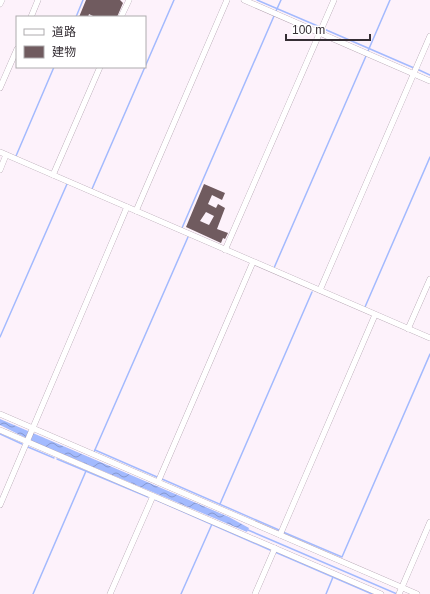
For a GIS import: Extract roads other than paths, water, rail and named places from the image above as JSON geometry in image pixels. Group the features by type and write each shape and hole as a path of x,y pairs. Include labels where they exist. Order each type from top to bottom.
{"street":[{"path":"0,4 2,0"},
{"path":"31,16 38,0"},
{"path":"122,16 129,0"},
{"path":"136,211 227,0"},
{"path":"244,0 322,30 415,71 430,81"},
{"path":"225,250 334,0"},
{"path":"320,290 430,36"},
{"path":"0,88 16,51"},
{"path":"53,175 100,68"},
{"path":"0,152 430,338"},
{"path":"0,170 6,155"},
{"path":"0,505 127,207"},
{"path":"158,482 253,262"},
{"path":"408,329 430,279"},
{"path":"280,535 376,315"},
{"path":"0,414 32,430 158,482 280,535 401,591 417,594"},
{"path":"0,430 380,594"},
{"path":"110,594 153,496"},
{"path":"401,591 430,522"},
{"path":"255,594 275,548"}],"water":[{"path":"0,419 229,517 249,528 247,532 32,441 0,425"}],"waterway":[{"path":"76,16 83,0"},
{"path":"146,65 174,0"},
{"path":"257,0 320,27"},
{"path":"276,11 281,0"},
{"path":"368,51 390,0"},
{"path":"182,228 274,16"},
{"path":"324,29 414,68"},
{"path":"274,268 366,56"},
{"path":"16,156 54,68"},
{"path":"92,189 144,68"},
{"path":"417,69 430,75"},
{"path":"365,307 430,157"},
{"path":"0,337 67,184"},
{"path":"94,452 188,237"},
{"path":"220,504 312,292"},
{"path":"283,532 342,557 430,354"},
{"path":"0,434 22,444"},
{"path":"28,447 54,458"},
{"path":"95,450 157,477"},
{"path":"57,459 148,497"},
{"path":"33,594 86,471"},
{"path":"162,479 279,530"},
{"path":"154,499 270,550"},
{"path":"181,594 212,524"},
{"path":"248,530 397,594"},
{"path":"275,552 372,594"},
{"path":"326,594 333,577"}]}
